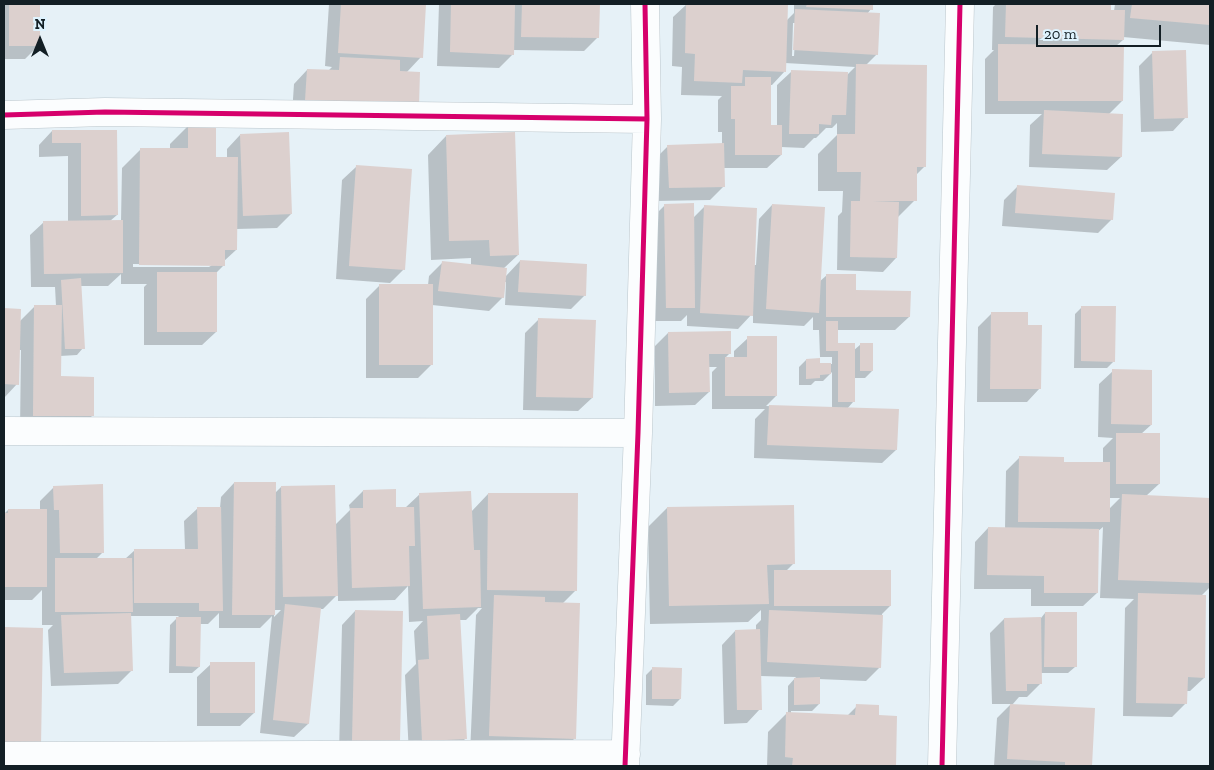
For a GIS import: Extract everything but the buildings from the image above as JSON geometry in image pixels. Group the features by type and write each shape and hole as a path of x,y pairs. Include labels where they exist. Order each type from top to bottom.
{"street":[{"path":"4,756 626,760 647,119 644,4"},
{"path":"942,766 960,4"},
{"path":"4,115 105,112 647,119"},
{"path":"4,431 638,433"}],"cycle path":[{"path":"625,766 638,433 647,119 645,4"},
{"path":"942,766 960,4"},
{"path":"4,115 105,112 647,119"}]}
